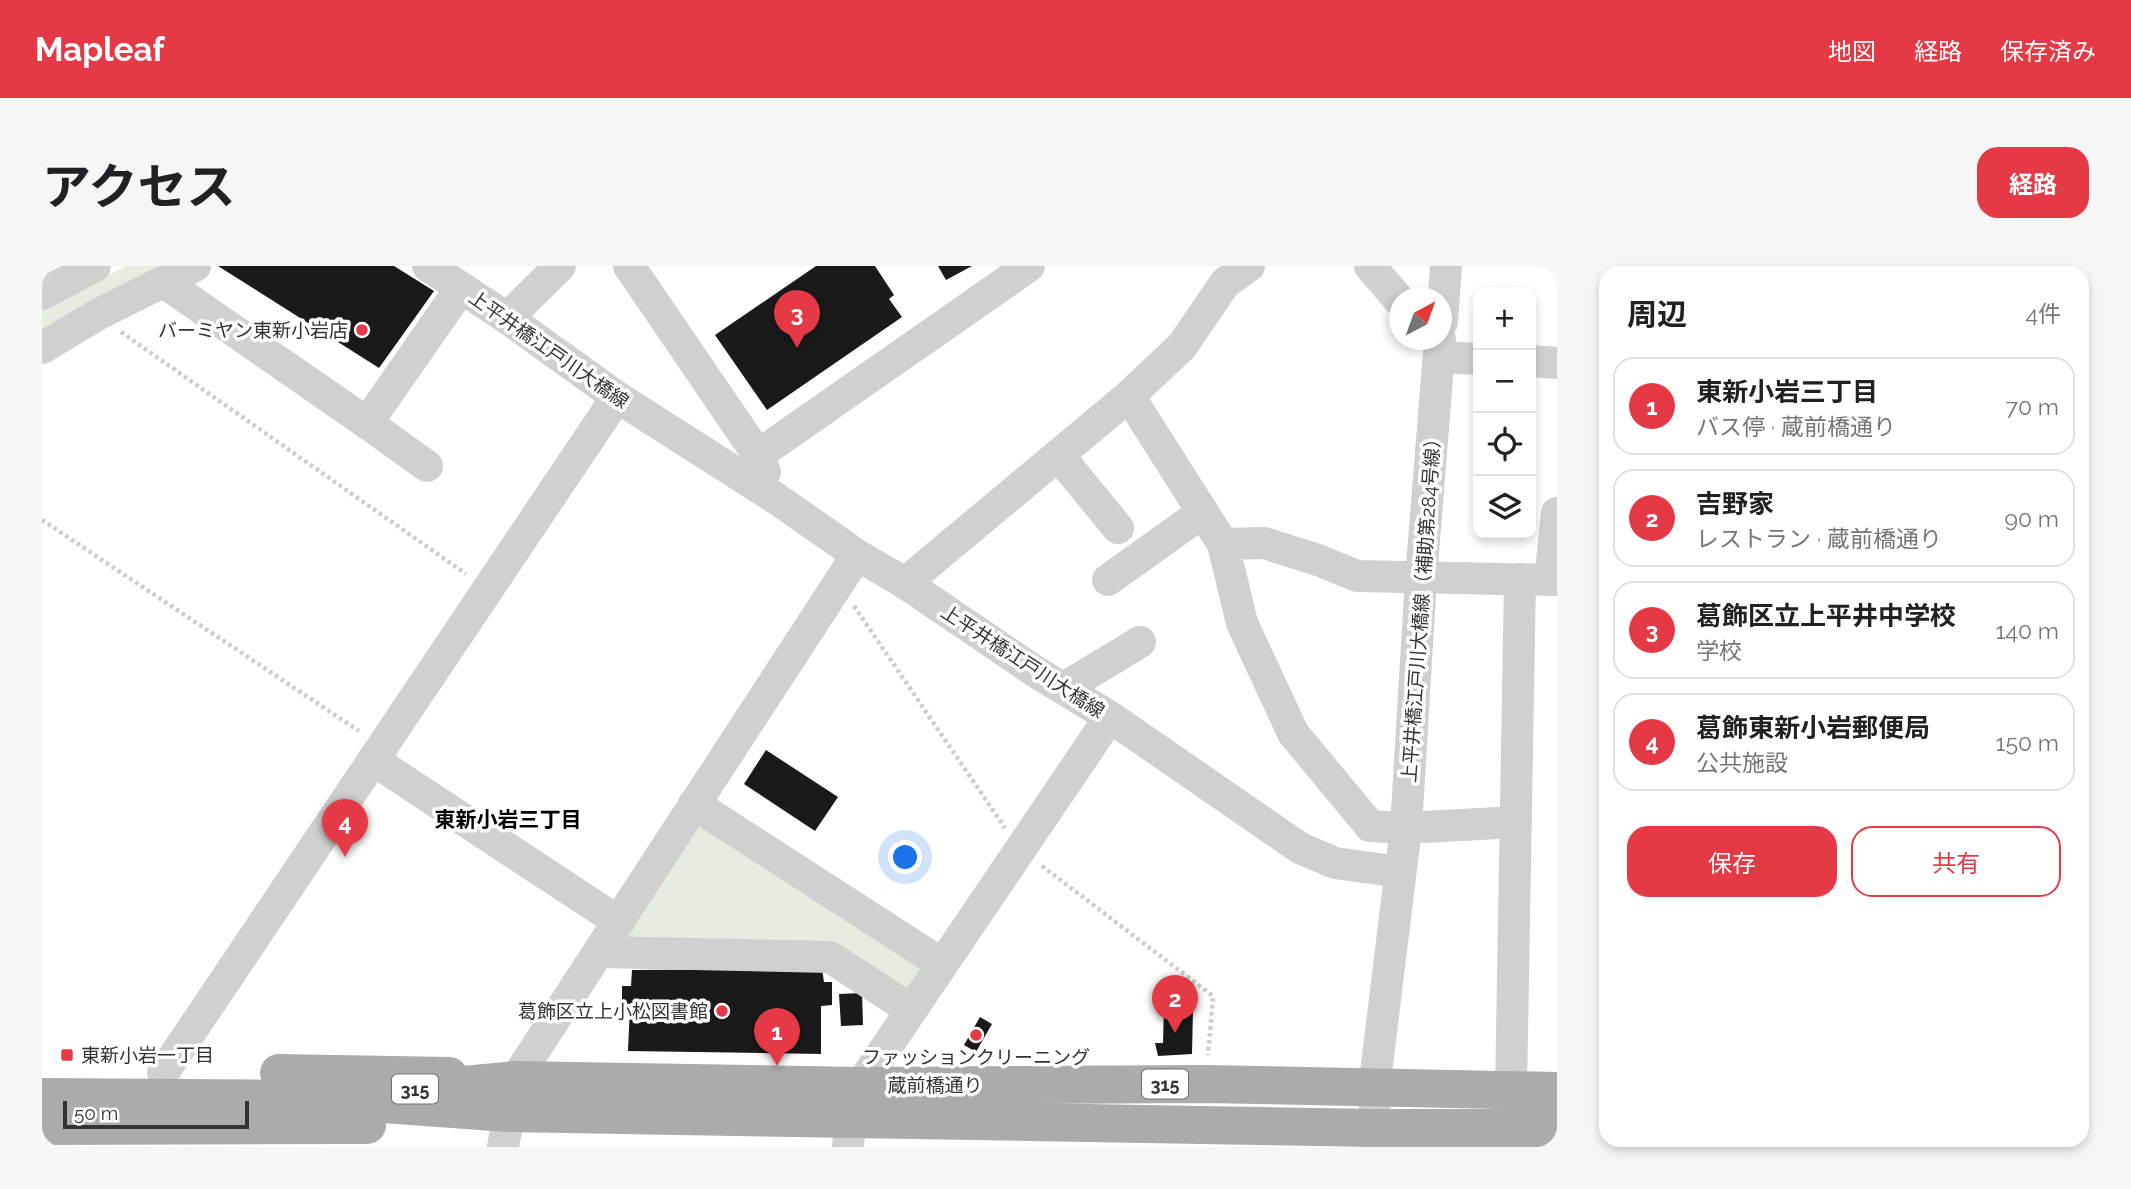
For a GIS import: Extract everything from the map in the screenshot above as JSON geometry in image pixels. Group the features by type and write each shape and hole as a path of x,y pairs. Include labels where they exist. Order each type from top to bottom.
{"main road":[{"path":"42,1072 360,1073 509,1113"},
{"name":"蔵前橋通り","path":"852,1117 1205,1084 1557,1091"},
{"name":"蔵前橋通り","path":"42,1097 314,1099 509,1113 852,1117 1376,1142 1557,1128"},
{"path":"42,1126 160,1137 509,1113"}],"street":[{"path":"42,294 95,266"},
{"path":"42,348 97,315 195,266"},
{"name":"上平井橋江戸川大橋線","path":"428,266 507,318 617,397 1110,717 1300,848 1335,863 1400,872"},
{"path":"507,318 560,266"},
{"path":"629,266 758,455 777,499"},
{"path":"758,455 1029,266"},
{"path":"1370,266 1389,289"},
{"path":"1444,287 1446,266"},
{"path":"905,583 1129,396 1182,346 1230,271"},
{"path":"165,283 427,466"},
{"path":"367,423 461,288"},
{"name":"上平井橋江戸川大橋線（補助第284号線）","path":"1400,872 1406,828 1421,578 1439,350"},
{"path":"1446,350 1473,358"},
{"path":"1536,361 1557,363"},
{"path":"1129,396 1223,544 1242,623 1293,733 1370,826 1406,828 1516,822"},
{"path":"163,1073 617,397"},
{"path":"1058,455 1118,528"},
{"path":"1108,580 1203,512"},
{"path":"1511,1091 1516,822 1542,580 1557,513"},
{"path":"1223,544 1264,543 1357,576 1542,580"},
{"path":"509,1113 599,952 857,555"},
{"path":"1064,688 1140,642"},
{"path":"852,1117 911,1010 1110,717"},
{"path":"373,760 619,922"},
{"path":"694,804 942,964"},
{"path":"1376,1142 1374,1089 1400,872"},
{"path":"599,952 830,957 911,1010"}],"path":[{"path":"97,315 487,589"},
{"path":"42,520 377,742 373,760"}],"shaded area":[{"path":"126,266 177,266 42,339 42,310"},
{"path":"695,808 919,960 923,976 914,988 898,990 840,949 604,961"}],"building":[{"name":"バーミヤン東新小岩店","path":"218,266 394,266 434,291 379,368"},
{"path":"816,266 875,266 894,295 889,299 902,317 767,410 715,335"},
{"path":"938,266 972,266 946,280"},
{"path":"766,750 838,797 815,831 744,784"},
{"path":"822,969 824,982 832,982 832,1005 821,1006 821,1054 628,1051 630,1006 622,1006 622,986 631,986 632,970"},
{"path":"862,993 863,1025 841,1026 839,994"},
{"path":"1164,1007 1193,1008 1192,1054 1158,1056 1155,1043 1163,1043"},
{"path":"980,1017 992,1024 976,1052 964,1045"}],"place":[{"name":"バーミヤン東新小岩店","path":"362,330"},
{"name":"葛飾区立上平井中学校","path":"797,348"},
{"name":"葛飾東新小岩郵便局","path":"345,857"},
{"name":"葛飾区立上小松図書館","path":"722,1011"},
{"name":"吉野家","path":"1175,1033"},
{"name":"ファッションクリーニング","path":"976,1035"},
{"name":"東新小岩一丁目","path":"67,1055"},
{"name":"東新小岩三丁目","path":"777,1066"}],"district":[{"name":"東新小岩三丁目","path":"508,819"}]}
